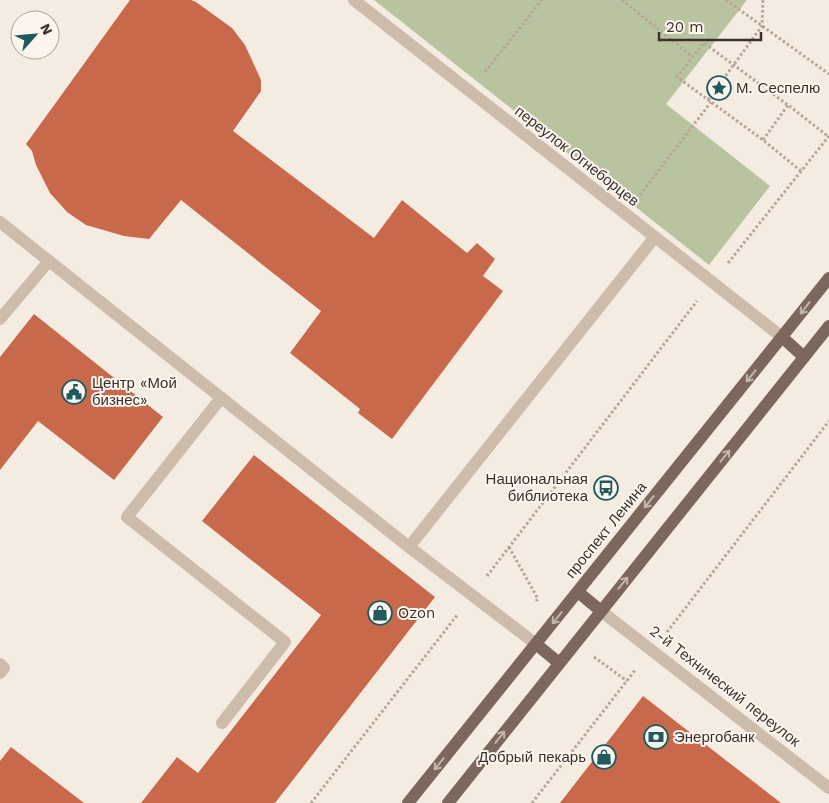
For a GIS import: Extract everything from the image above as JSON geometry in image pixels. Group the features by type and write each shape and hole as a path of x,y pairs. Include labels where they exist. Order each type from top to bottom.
{"main road":[{"name":"проспект Ленина","path":"408,803 829,278"},
{"path":"448,803 829,326"},
{"path":"782,338 804,357"},
{"path":"578,592 601,611"},
{"path":"536,644 559,663"}],"street":[{"name":"переулок Огнеборцев","path":"354,0 782,338"},
{"path":"0,222 409,547 536,644"},
{"path":"409,547 654,238"},
{"path":"0,319 49,261"},
{"path":"221,398 127,517 285,642 222,723"},
{"name":"2-й Технический переулок","path":"601,611 829,788"},
{"path":"0,664 4,668 0,673"}],"path":[{"path":"483,74 542,0"},
{"path":"622,0 693,57"},
{"path":"726,0 829,74"},
{"path":"640,195 710,101 762,26 763,0"},
{"path":"482,583 711,283 829,137 704,43 677,77 801,170"},
{"path":"763,140 788,105"},
{"path":"665,634 829,421"},
{"path":"509,547 538,599 532,606"},
{"path":"311,803 460,612"},
{"path":"594,656 628,681"},
{"path":"532,803 640,665"}],"green space":[{"path":"374,0 747,0 666,104 770,186 709,265"}],"building":[{"path":"130,0 191,0 232,28 245,45 261,80 261,91 233,131 374,238 402,200 467,253 477,243 495,259 483,276 503,291 392,439 358,413 360,409 290,353 321,311 181,200 149,239 124,236 86,225 67,212 50,193 36,165 32,151 26,144"},
{"path":"34,314 163,417 114,480 38,421 0,470 0,357"},
{"path":"254,455 435,597 275,803 141,803 177,757 198,773 321,615 202,521"},
{"path":"643,696 781,803 560,803"},
{"path":"11,747 84,803 0,803 0,761"}],"place":[{"name":"М. Сеспелю","path":"719,88"},
{"name":"Центр «Мой бизнес»","path":"74,392"},
{"name":"Национальная библиотека","path":"606,488"},
{"name":"Ozon","path":"380,613"},
{"name":"Энергобанк","path":"656,737"},
{"name":"Добрый пекарь","path":"604,757"}]}
